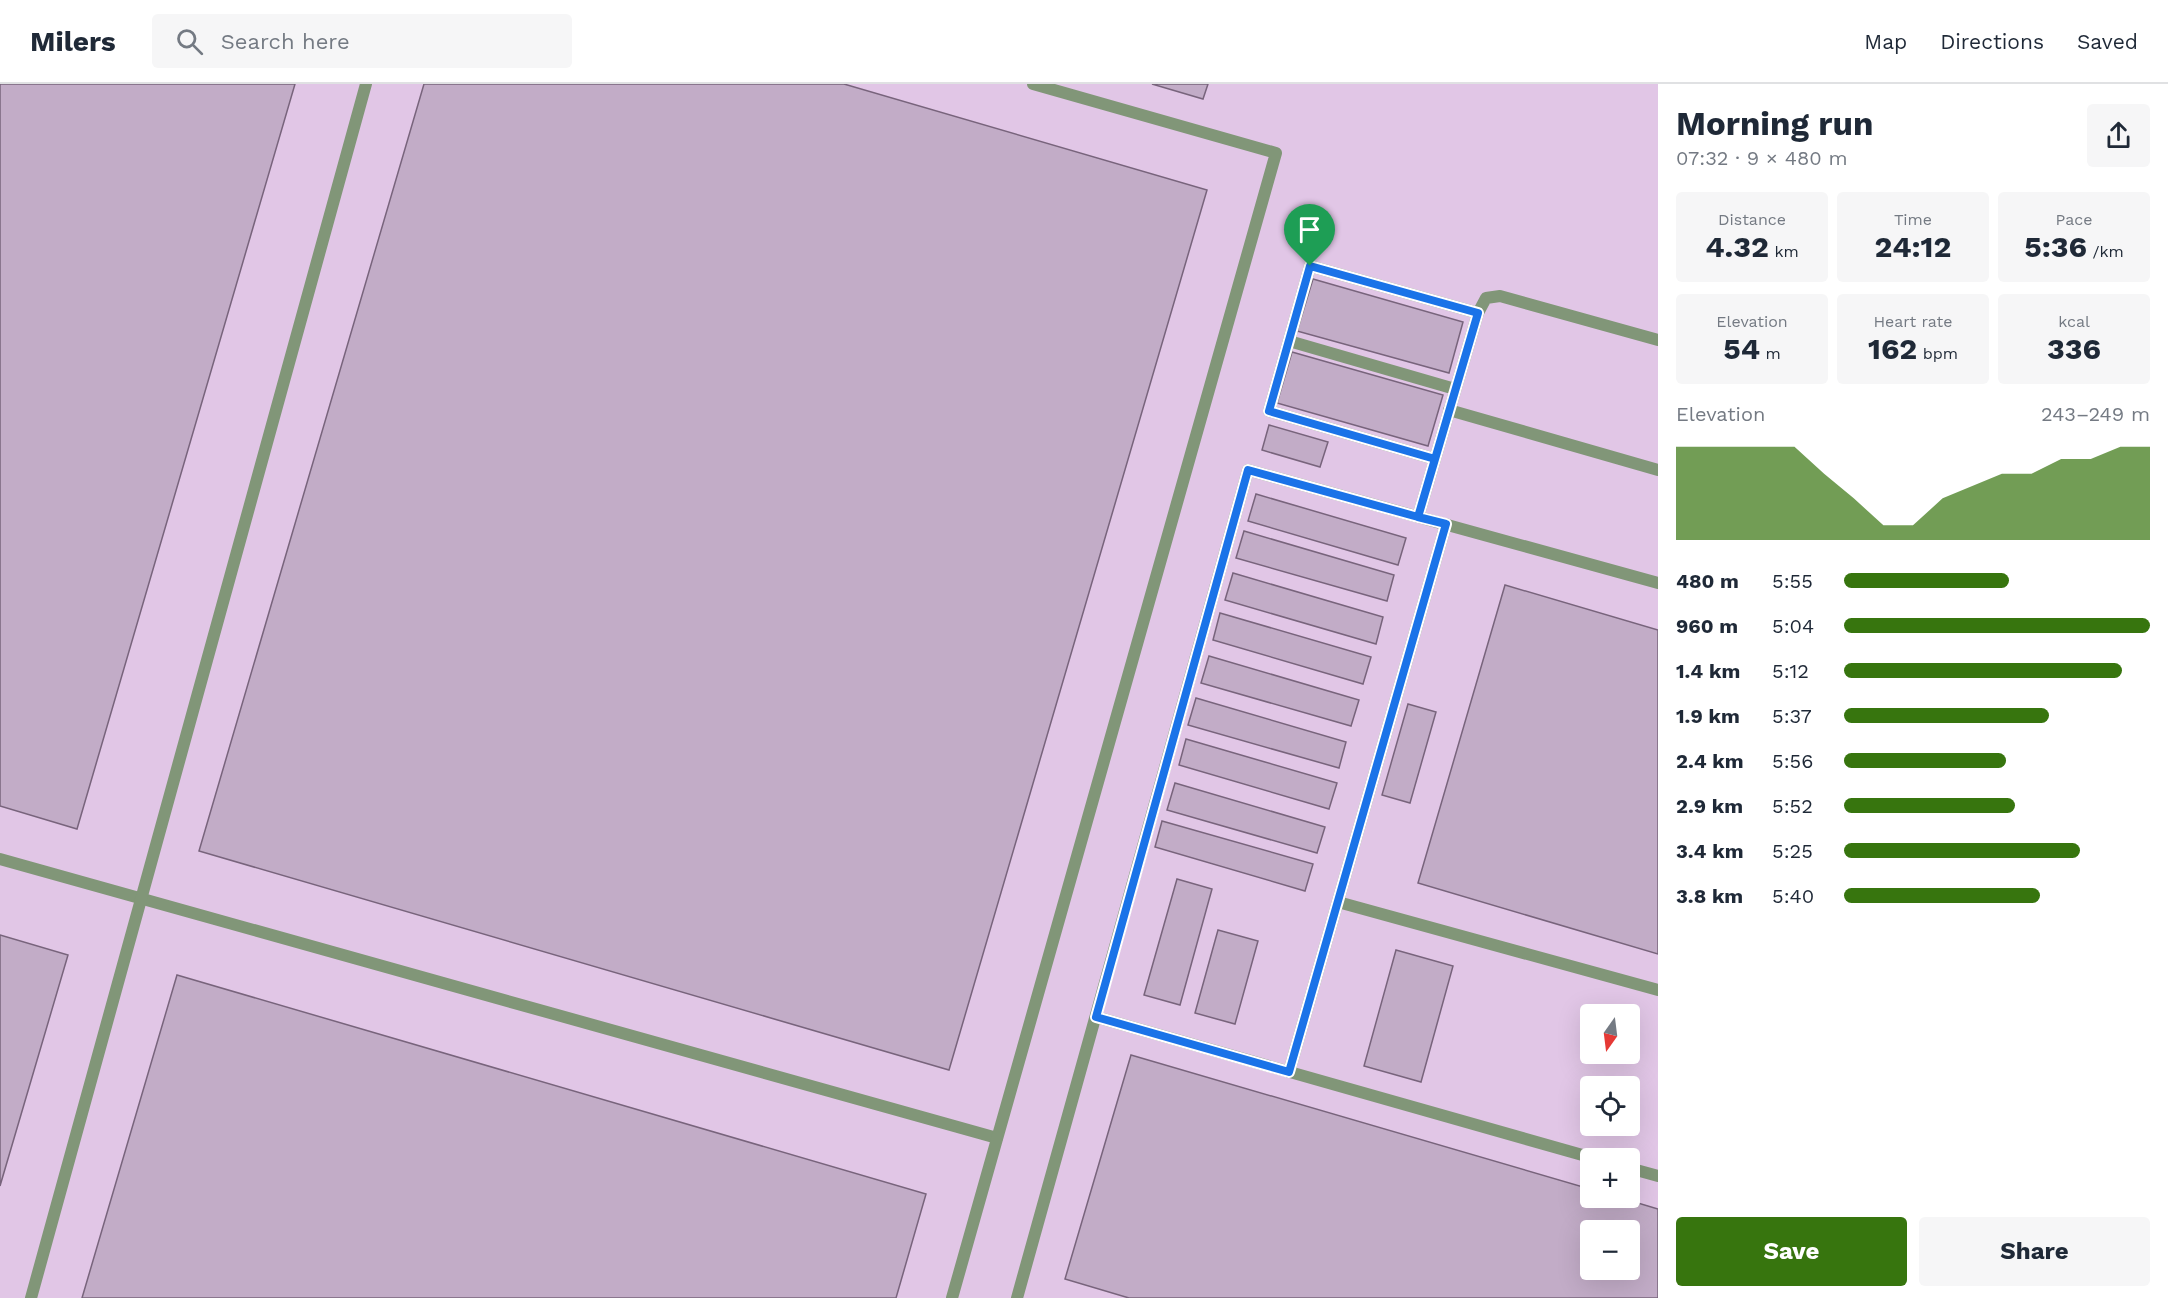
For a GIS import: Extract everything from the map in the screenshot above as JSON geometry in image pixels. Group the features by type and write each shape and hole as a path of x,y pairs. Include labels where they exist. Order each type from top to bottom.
{"lane":[{"path":"31,1298 366,84"},
{"path":"952,1298 1276,153 1033,84"},
{"path":"1435,459 1269,411 1310,266 1478,313"},
{"path":"1418,517 1478,313 1486,298 1500,296 1658,340"},
{"path":"1289,341 1455,389"},
{"path":"1449,410 1658,470"},
{"path":"1017,1298 1248,470 1658,583"},
{"path":"1289,1072 1446,524"},
{"path":"0,860 997,1138"},
{"path":"1338,902 1658,990"},
{"path":"1096,1017 1580,1154"},
{"path":"1640,1171 1658,1176"}],"shaded area":[{"path":"0,84 1658,84 1658,1298 0,1298"}],"building":[{"path":"0,84 295,84 77,829 0,806"},
{"path":"424,84 844,84 1207,190 949,1070 199,851"},
{"path":"1152,84 1208,84 1203,99"},
{"path":"1313,279 1463,322 1449,373 1297,331"},
{"path":"1292,352 1443,395 1428,446 1277,403"},
{"path":"1269,425 1328,442 1320,467 1262,450"},
{"path":"1256,494 1406,538 1398,565 1248,521"},
{"path":"1244,531 1394,575 1387,601 1236,558"},
{"path":"1233,573 1383,617 1376,644 1225,600"},
{"path":"1505,585 1658,630 1658,954 1418,883"},
{"path":"1220,613 1371,657 1363,684 1213,640"},
{"path":"1209,656 1359,700 1351,726 1201,683"},
{"path":"1196,698 1346,742 1339,768 1188,725"},
{"path":"1408,704 1436,712 1410,803 1382,795"},
{"path":"1186,739 1337,783 1329,809 1179,765"},
{"path":"1175,783 1325,827 1317,853 1167,810"},
{"path":"1162,821 1313,864 1305,891 1155,847"},
{"path":"1177,879 1212,889 1180,1005 1144,995"},
{"path":"1218,930 1258,941 1235,1024 1195,1013"},
{"path":"0,935 68,955 0,1186"},
{"path":"1396,950 1453,966 1421,1082 1364,1066"},
{"path":"177,975 926,1194 896,1298 82,1298"},
{"path":"1131,1055 1580,1186 1580,1208 1640,1208 1640,1204 1658,1209 1658,1298 1129,1298 1065,1279"}],"route":[{"path":"1310,266 1269,411 1435,459 1418,517 1248,470 1096,1017 1289,1072 1446,524 1418,517 1478,313 1310,266"}]}
